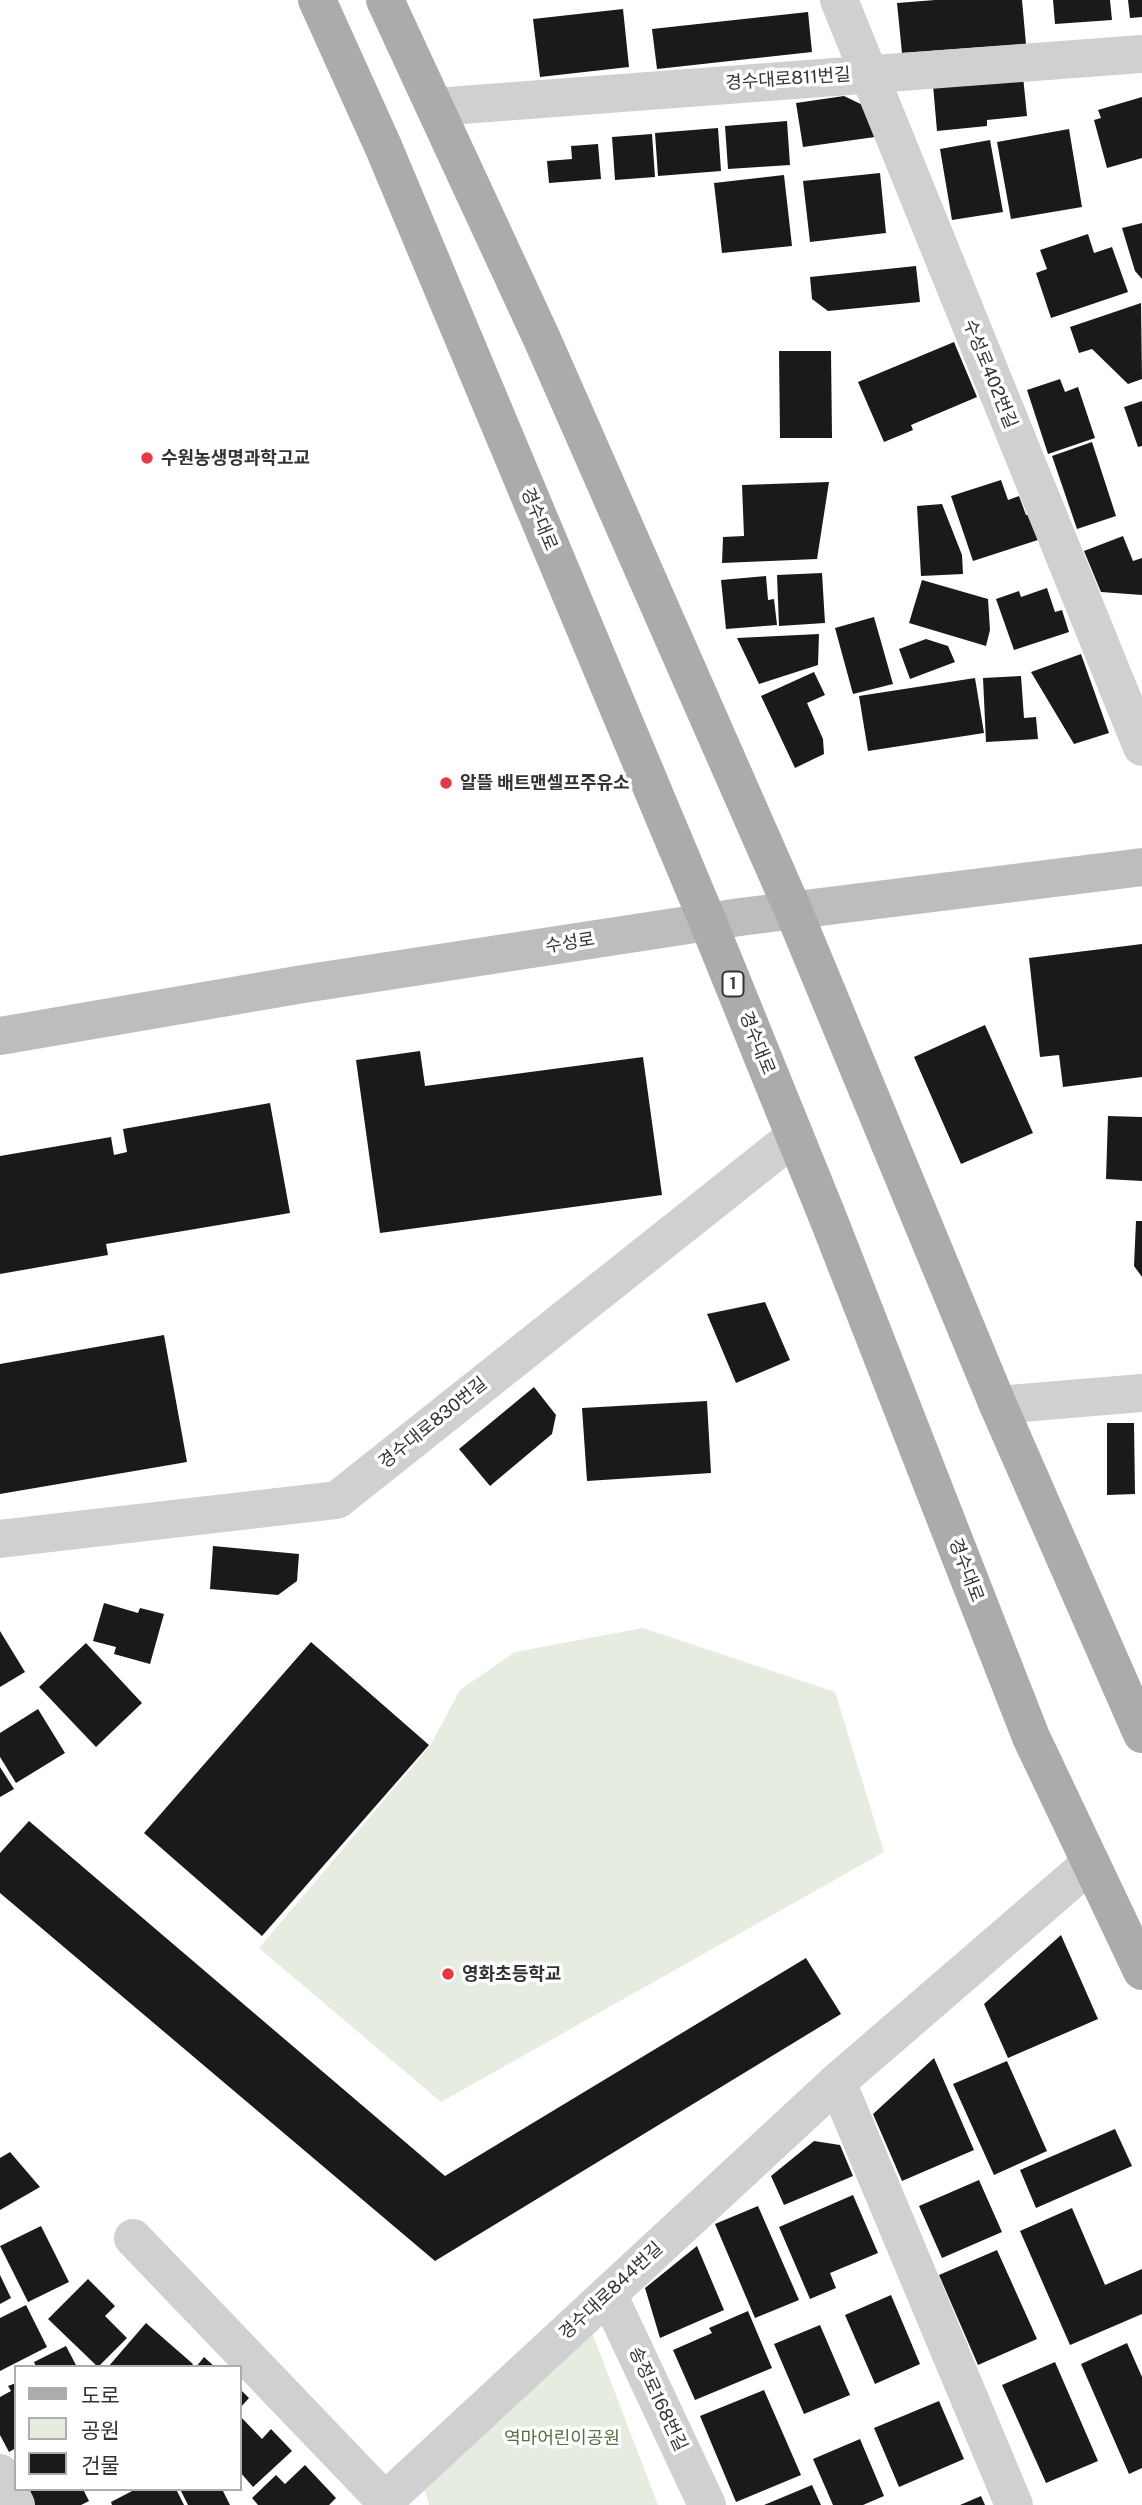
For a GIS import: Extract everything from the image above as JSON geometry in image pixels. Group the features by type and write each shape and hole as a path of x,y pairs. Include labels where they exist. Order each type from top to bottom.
{"main road":[{"name":"경수대로","path":"317,0 383,146 708,922 1031,1737 1142,1971"},
{"path":"385,0 542,339 793,910 999,1405 1142,1734"}],"street":[{"name":"수성로402번길","path":"839,0 1142,747"},
{"name":"경수대로811번길","path":"435,107 868,72 1142,54"},
{"name":"수성로","path":"0,1036 303,984 708,922 1142,867"},
{"name":"경수대로830번길","path":"0,1539 337,1500 795,1136"},
{"path":"999,1405 1142,1393"},
{"name":"경수대로844번길","path":"133,2238 386,2503 837,2082 1091,1863"},
{"path":"837,2082 1014,2505"},
{"name":"송정로168번길","path":"608,2294 707,2505"},
{"path":"0,2473 16,2505"}],"green space":[{"path":"643,1628 835,1692 884,1852 441,2102 259,1948 430,1746 460,1690 515,1652"},
{"name":"역마어린이공원","path":"588,2322 658,2505 429,2505 423,2485"}],"building":[{"path":"1022,0 1026,44 902,53 897,3"},
{"path":"1053,0 1110,0 1112,20 1055,24"},
{"path":"1128,0 1142,0 1142,17 1130,18"},
{"path":"623,9 629,67 540,77 533,19"},
{"path":"808,12 812,52 657,69 652,29"},
{"path":"1023,76 1027,116 987,120 987,126 937,131 933,85"},
{"path":"844,96 871,109 875,137 803,147 796,103"},
{"path":"1142,97 1142,158 1107,168 1094,120 1101,118 1098,110"},
{"path":"787,121 790,165 728,169 725,126"},
{"path":"718,128 721,171 658,176 655,133"},
{"path":"1069,129 1082,207 1011,219 997,142"},
{"path":"652,134 655,177 615,180 612,137"},
{"path":"990,140 1003,212 952,220 940,149"},
{"path":"598,144 601,179 549,183 547,161 572,159 571,146"},
{"path":"880,173 886,233 810,242 803,181"},
{"path":"784,175 792,246 722,253 714,183"},
{"path":"1142,223 1142,279 1135,271 1122,228"},
{"path":"1088,234 1094,253 1112,247 1128,292 1051,318 1036,273 1047,269 1040,250"},
{"path":"916,266 920,302 828,311 812,299 810,277"},
{"path":"1141,303 1142,379 1128,384 1092,349 1079,353 1070,327"},
{"path":"954,342 977,397 911,425 913,430 884,442 858,382"},
{"path":"779,351 831,351 832,438 780,438"},
{"path":"1060,379 1065,392 1078,387 1095,438 1048,454 1027,390"},
{"path":"1142,401 1142,446 1138,447 1124,407"},
{"path":"1092,442 1116,516 1077,529 1052,456"},
{"path":"1001,480 1008,500 1019,496 1026,515 1033,513 1041,539 973,561 951,496"},
{"path":"829,482 817,559 722,563 723,537 744,536 742,485"},
{"path":"942,504 962,555 963,574 921,576 917,506"},
{"path":"1123,536 1133,561 1142,558 1142,595 1101,592 1084,551"},
{"path":"822,573 825,623 779,626 777,575"},
{"path":"766,576 768,600 774,599 777,625 726,629 721,580"},
{"path":"922,580 988,599 990,630 986,646 909,623"},
{"path":"1047,588 1055,612 1062,610 1069,632 1014,650 996,599 1019,591 1021,597"},
{"path":"874,617 893,684 853,694 835,628"},
{"path":"819,634 818,665 759,684 737,638"},
{"path":"926,639 948,646 955,662 910,679 899,649"},
{"path":"1081,654 1109,733 1074,744 1031,672"},
{"path":"814,672 825,695 807,703 823,739 824,754 795,768 761,696"},
{"path":"1021,676 1024,718 1036,717 1038,739 986,742 983,678"},
{"path":"975,678 984,733 868,751 859,696"},
{"path":"1142,944 1142,1077 1063,1087 1059,1055 1040,1057 1029,958"},
{"path":"985,1025 1033,1133 961,1164 914,1057"},
{"path":"420,1051 425,1086 643,1057 662,1195 380,1233 356,1060"},
{"path":"270,1103 290,1213 106,1244 108,1255 0,1274 0,1156 111,1137 114,1155 127,1152 123,1129"},
{"path":"1108,1116 1142,1117 1142,1181 1106,1179"},
{"path":"1136,1221 1142,1221 1142,1277 1134,1266"},
{"path":"765,1302 790,1360 736,1383 707,1314"},
{"path":"164,1335 187,1462 0,1494 0,1364"},
{"path":"534,1387 556,1415 552,1434 490,1486 459,1449"},
{"path":"707,1401 711,1473 587,1481 582,1408"},
{"path":"1107,1423 1134,1423 1135,1494 1107,1495"},
{"path":"213,1546 299,1554 297,1581 278,1595 210,1589"},
{"path":"104,1603 138,1613 140,1608 164,1614 150,1664 114,1654 116,1647 93,1641"},
{"path":"0,1631 25,1672 0,1687"},
{"path":"311,1642 429,1745 262,1936 144,1833"},
{"path":"86,1643 142,1703 96,1747 39,1687"},
{"path":"38,1709 65,1753 16,1783 0,1757 0,1733"},
{"path":"0,1767 14,1789 0,1797"},
{"path":"29,1821 445,2176 806,1958 841,2014 435,2261 0,1893 0,1853"},
{"path":"1061,1935 1098,2019 1008,2058 984,2004"},
{"path":"934,2058 974,2150 902,2181 873,2114"},
{"path":"1007,2061 1047,2151 994,2175 953,2084"},
{"path":"1115,2129 1132,2166 1036,2208 1020,2170"},
{"path":"814,2141 840,2145 853,2176 784,2205 771,2176"},
{"path":"10,2152 40,2187 0,2210 0,2158"},
{"path":"979,2180 1002,2232 942,2258 919,2206"},
{"path":"853,2195 878,2253 830,2273 836,2288 810,2299 779,2227"},
{"path":"758,2206 799,2300 755,2318 715,2224"},
{"path":"1072,2208 1105,2285 1142,2269 1142,2314 1070,2345 1020,2231"},
{"path":"41,2226 69,2282 28,2302 0,2246"},
{"path":"697,2246 724,2310 660,2338 645,2288"},
{"path":"997,2250 1037,2339 978,2365 939,2275"},
{"path":"0,2275 11,2298 0,2304"},
{"path":"88,2279 115,2306 105,2316 127,2338 100,2365 96,2365 48,2319"},
{"path":"891,2295 920,2364 875,2384 845,2315"},
{"path":"26,2305 47,2347 0,2371 0,2318"},
{"path":"748,2311 772,2368 695,2400 673,2350 712,2333 709,2328"},
{"path":"146,2323 193,2364 192,2365 110,2365"},
{"path":"820,2325 850,2395 804,2414 774,2344"},
{"path":"1127,2343 1142,2377 1142,2468 1129,2474 1081,2364"},
{"path":"66,2346 76,2365 35,2365 34,2362"},
{"path":"204,2357 213,2365 198,2365"},
{"path":"1055,2362 1098,2461 1046,2483 1002,2385"},
{"path":"14,2384 14,2449 9,2452 0,2435 0,2397 11,2391 8,2386"},
{"path":"764,2390 801,2475 736,2502 700,2416"},
{"path":"242,2391 249,2398 242,2406"},
{"path":"939,2401 964,2459 899,2487 874,2428"},
{"path":"242,2418 262,2439 271,2429 292,2451 253,2487 242,2474"},
{"path":"860,2439 884,2496 863,2505 833,2505 813,2459"},
{"path":"305,2465 336,2498 329,2505 258,2505 252,2498 276,2475 285,2484"},
{"path":"812,2485 821,2505 764,2505"},
{"path":"23,2491 84,2491 89,2501 81,2505 30,2505"},
{"path":"132,2491 177,2491 184,2505 112,2505 111,2502"},
{"path":"181,2491 223,2491 230,2505 188,2505"},
{"path":"981,2496 985,2505 960,2505"}],"place":[{"name":"수원농생명과학고교","path":"147,458"},
{"name":"알뜰 배트맨셀프주유소","path":"446,783"},
{"name":"영화초등학교","path":"448,1974"}]}
